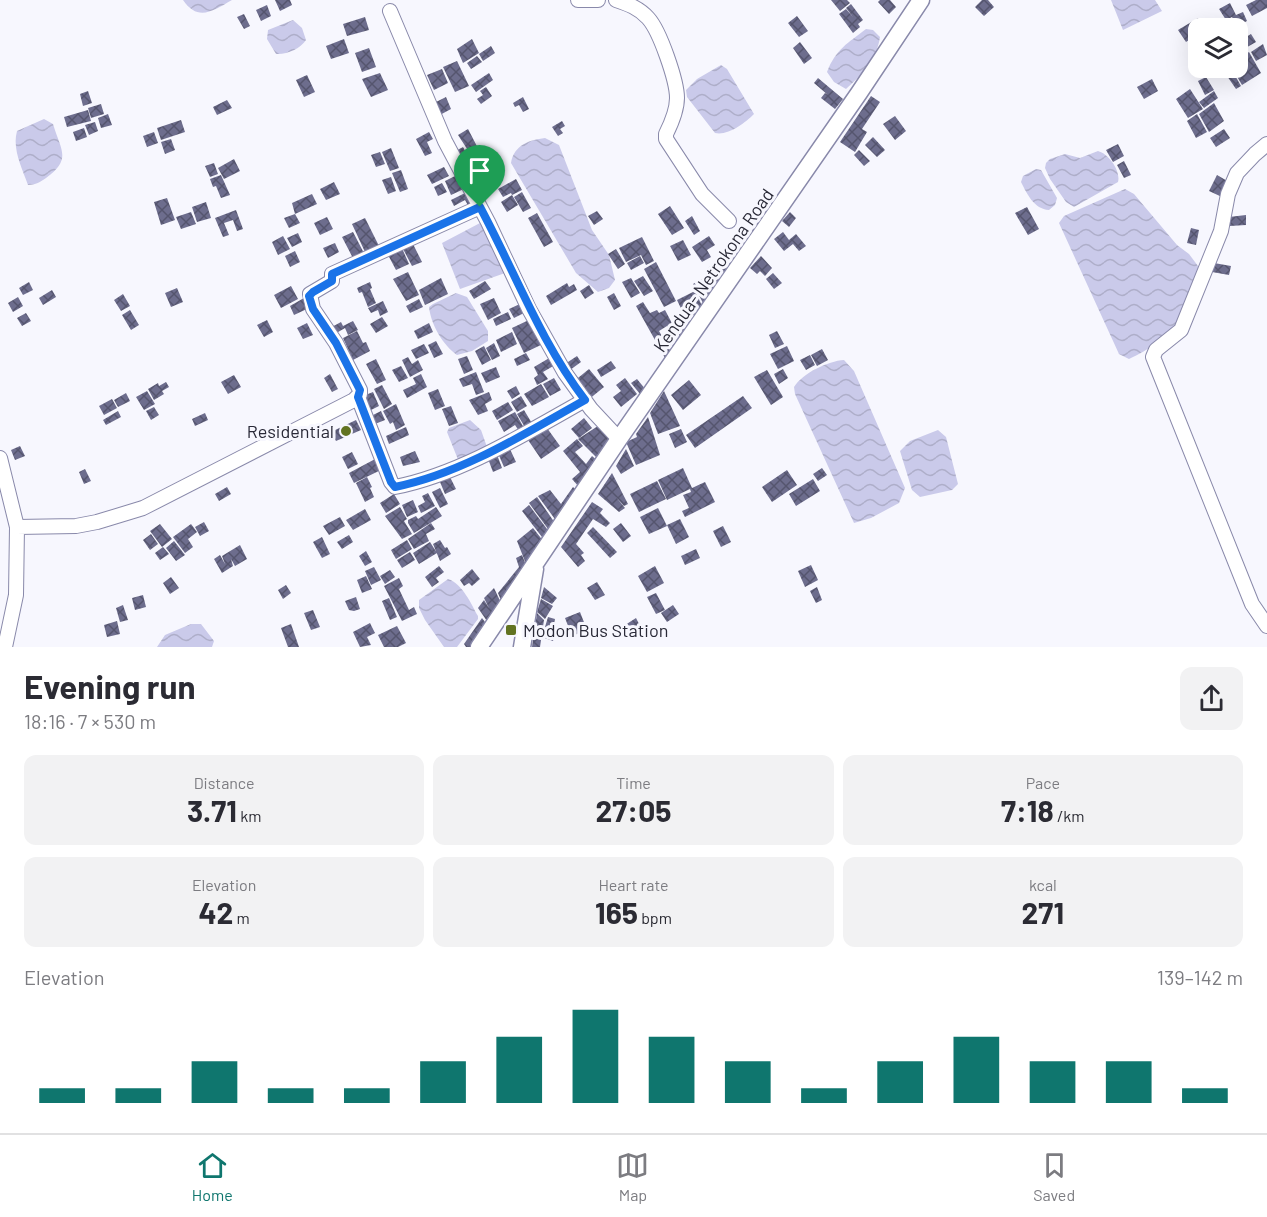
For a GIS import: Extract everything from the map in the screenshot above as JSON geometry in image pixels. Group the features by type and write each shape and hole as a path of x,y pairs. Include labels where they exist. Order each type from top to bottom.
{"main road":[{"name":"Kendua- Netrokona Road","path":"479,647 921,0"},
{"path":"522,647 536,562"}],"street":[{"path":"578,0 598,0"},
{"path":"616,0 631,5 648,18 656,29 675,81 677,100 666,139 702,194 729,221"},
{"path":"390,11 445,141 529,309 565,373 619,440"},
{"path":"1267,144 1254,154 1237,173 1228,194 1221,231 1181,330 1156,350 1153,357 1252,604 1267,626"},
{"path":"480,207 332,274 332,281 310,294 313,309 336,343 358,384 360,394 358,397 391,482 395,487 436,477 585,400"},
{"path":"17,527 76,526 143,508 358,397"},
{"path":"0,458 17,527 16,595 5,647"}],"water":[{"path":"183,0 232,0 212,11 200,13 194,11"},
{"path":"1111,0 1155,0 1162,11 1123,30"},
{"path":"293,20 302,28 306,40 292,51 276,54 267,39 268,30"},
{"path":"866,29 873,30 880,37 876,52 868,66 846,89 834,82 827,72 839,52"},
{"path":"721,65 727,69 754,114 736,128 725,133 715,133 687,97 686,90 697,79"},
{"path":"44,119 53,124 61,148 62,160 46,178 36,184 28,185 17,152 17,131"},
{"path":"545,138 559,145 592,230 609,255 615,280 609,288 598,292 576,273 511,163 515,152 523,144"},
{"path":"1098,151 1113,164 1118,173 1118,182 1074,207 1066,202 1050,179 1045,168 1046,163 1050,159 1065,154 1080,158"},
{"path":"1036,169 1041,170 1057,198 1055,205 1049,210 1035,204 1021,182 1023,176"},
{"path":"1125,189 1134,194 1201,270 1187,307 1176,325 1158,342 1129,359 1119,354 1059,223 1064,216"},
{"path":"480,223 511,271 460,289 442,243"},
{"path":"456,293 467,297 488,331 488,341 472,351 457,355 439,334 432,321 429,307"},
{"path":"844,360 854,371 905,488 899,503 871,518 854,523 795,394 794,387 803,377 816,369"},
{"path":"470,420 481,430 487,447 459,462 447,432 449,428"},
{"path":"938,430 946,437 958,484 952,490 920,497 912,490 900,451 910,441"},
{"path":"448,579 458,585 478,616 457,647 444,647 419,608 419,600"},
{"path":"191,624 201,624 214,641 212,647 157,647 165,635"}],"building":[{"path":"275,0 290,0 292,5 280,11"},
{"path":"831,0 847,0 850,3 840,11"},
{"path":"890,0 896,7 889,14 878,2"},
{"path":"982,0 988,0 994,7 984,16 975,7"},
{"path":"1256,0 1267,0 1267,8 1252,16 1246,5"},
{"path":"1230,3 1236,15 1243,12 1246,18 1225,18 1219,9"},
{"path":"851,4 863,20 858,24 860,27 853,33 839,14 846,9 853,17 846,8"},
{"path":"267,5 271,16 261,21 256,10"},
{"path":"244,14 250,26 244,29 237,17"},
{"path":"797,16 808,31 799,37 788,23"},
{"path":"365,17 369,30 347,36 343,24"},
{"path":"1188,24 1188,41 1186,42 1178,30"},
{"path":"1251,34 1256,42 1248,47 1248,36"},
{"path":"344,39 349,53 331,59 326,46"},
{"path":"472,39 479,53 463,63 457,49"},
{"path":"800,42 812,58 804,64 793,48"},
{"path":"1263,44 1267,55 1256,61 1251,52"},
{"path":"491,46 495,53 483,61 479,54"},
{"path":"369,48 376,67 362,72 355,53"},
{"path":"1248,53 1261,73 1242,85 1238,78 1248,78"},
{"path":"477,56 482,62 471,69 467,63"},
{"path":"457,61 469,86 455,92 443,67"},
{"path":"442,69 448,83 434,90 427,75"},
{"path":"380,73 388,90 371,97 362,79"},
{"path":"489,73 493,80 476,92 471,85"},
{"path":"307,75 315,92 304,97 296,80"},
{"path":"818,78 843,99 835,109 821,98 825,93 828,95 814,83"},
{"path":"1207,78 1214,90 1205,95 1198,81"},
{"path":"1228,78 1236,78 1241,86 1236,89"},
{"path":"1152,79 1158,91 1144,99 1137,87"},
{"path":"486,87 492,96 481,104 477,99 483,95 480,91"},
{"path":"1190,89 1203,109 1188,118 1176,99"},
{"path":"88,91 92,103 83,106 80,94"},
{"path":"1214,91 1218,98 1204,108 1199,102"},
{"path":"871,96 880,102 862,129 867,132 855,152 840,142"},
{"path":"446,97 451,109 438,116 432,104"},
{"path":"523,97 529,109 523,112 519,105 515,107 513,103"},
{"path":"227,100 232,108 217,115 213,107"},
{"path":"1214,103 1224,121 1209,132 1199,114"},
{"path":"101,104 104,114 91,118 88,108"},
{"path":"88,110 91,121 67,127 64,117"},
{"path":"108,114 112,125 101,128 98,118"},
{"path":"1197,114 1207,132 1196,138 1187,121"},
{"path":"895,116 906,131 895,140 883,124"},
{"path":"181,120 185,132 161,140 157,128"},
{"path":"562,121 565,126 560,129 563,133 558,136 552,127"},
{"path":"95,122 98,131 89,135 85,125"},
{"path":"84,128 87,137 76,141 73,132"},
{"path":"468,129 481,154 473,158 458,135"},
{"path":"1224,129 1230,138 1216,147 1210,138"},
{"path":"154,132 158,143 147,147 143,136"},
{"path":"429,132 433,139 427,142 432,153 425,156 416,139"},
{"path":"873,137 885,150 877,157 865,145"},
{"path":"171,139 175,150 165,154 161,142"},
{"path":"1118,144 1124,156 1113,162 1106,150"},
{"path":"463,147 470,160 462,165 454,152"},
{"path":"391,148 399,168 390,171 382,152"},
{"path":"859,150 870,161 864,166 854,155"},
{"path":"380,152 385,164 376,167 371,155"},
{"path":"480,156 486,166 469,176 463,166"},
{"path":"234,159 240,171 224,179 218,168"},
{"path":"1124,161 1131,175 1124,178 1117,165"},
{"path":"214,163 218,174 210,177 205,166"},
{"path":"444,167 449,176 432,184 427,175"},
{"path":"401,170 408,189 400,192 392,173"},
{"path":"489,170 493,178 478,187 473,178"},
{"path":"459,174 466,188 451,195 445,181"},
{"path":"221,175 230,195 221,198 210,179"},
{"path":"1217,175 1229,182 1222,197 1209,191"},
{"path":"391,177 396,191 388,194 382,180"},
{"path":"516,179 522,190 503,197 498,189"},
{"path":"334,182 340,194 326,200 320,189"},
{"path":"442,183 447,192 438,196 434,187"},
{"path":"469,191 475,204 469,207 465,200 454,206 451,200"},
{"path":"522,192 531,208 523,212 514,197"},
{"path":"312,194 317,204 295,214 292,203"},
{"path":"512,195 518,205 507,212 501,202"},
{"path":"167,198 175,220 161,225 154,202"},
{"path":"206,202 211,218 197,222 192,207"},
{"path":"670,206 684,228 672,235 658,214"},
{"path":"1027,207 1039,229 1028,235 1015,213"},
{"path":"236,210 243,229 237,231 233,220 224,223 229,235 223,237 215,218"},
{"path":"597,211 603,219 594,225 588,216"},
{"path":"191,212 196,224 181,229 176,217"},
{"path":"790,212 796,218 789,227 782,221"},
{"path":"537,213 553,242 544,247 528,218"},
{"path":"295,214 300,223 289,228 284,218"},
{"path":"1246,215 1246,225 1230,226 1229,217"},
{"path":"692,216 700,231 694,235 685,221"},
{"path":"327,217 333,229 320,235 314,223"},
{"path":"365,218 379,246 365,252 352,224"},
{"path":"1191,228 1199,230 1196,245 1187,243"},
{"path":"353,232 366,257 355,262 342,237"},
{"path":"783,232 789,240 796,234 806,246 799,251 793,244 784,251 774,239"},
{"path":"298,233 302,242 292,247 287,238"},
{"path":"283,236 290,249 278,255 272,242"},
{"path":"709,236 715,245 707,250 711,257 702,262 692,247"},
{"path":"642,237 654,261 646,265 641,255 626,262 619,248"},
{"path":"683,240 691,255 678,261 670,246"},
{"path":"412,242 422,262 412,266 402,247"},
{"path":"335,243 339,252 328,258 323,248"},
{"path":"401,246 409,264 396,270 387,253"},
{"path":"616,249 625,264 618,269 608,254"},
{"path":"295,251 300,262 290,267 285,256"},
{"path":"640,256 644,263 631,270 627,263"},
{"path":"719,256 730,268 715,287 705,272"},
{"path":"761,256 772,268 765,276 760,271 757,274 750,268"},
{"path":"656,262 676,301 664,307 644,269"},
{"path":"1214,263 1231,266 1229,275 1212,272"},
{"path":"408,272 419,295 406,301 393,279"},
{"path":"773,273 782,283 774,289 766,279"},
{"path":"643,276 653,291 644,296 634,281"},
{"path":"707,276 715,290 703,303 693,284"},
{"path":"441,278 448,294 425,305 419,290"},
{"path":"631,278 640,293 631,298 622,282"},
{"path":"485,281 491,289 474,299 469,291"},
{"path":"29,282 33,290 23,295 19,288"},
{"path":"370,282 372,288 370,289 376,303 368,307 362,292 359,293 357,288"},
{"path":"567,283 569,287 574,284 577,290 551,305 546,296"},
{"path":"589,285 594,293 585,299 580,291"},
{"path":"291,286 298,299 281,308 274,295"},
{"path":"177,288 183,302 171,307 165,293"},
{"path":"52,290 56,297 43,305 39,298"},
{"path":"695,291 704,310 686,319 677,300"},
{"path":"614,293 621,306 614,310 607,297"},
{"path":"123,294 130,306 121,311 114,300"},
{"path":"18,297 23,306 13,312 8,303"},
{"path":"304,298 309,308 294,315 290,306"},
{"path":"494,298 501,313 488,320 480,304"},
{"path":"419,299 423,307 410,313 406,306"},
{"path":"383,301 388,312 380,316 378,310 371,313 368,308"},
{"path":"643,302 650,313 665,310 674,327 669,330 667,326 659,331 672,354 665,358 636,306"},
{"path":"522,303 526,312 514,318 509,309"},
{"path":"130,310 139,325 131,330 122,315"},
{"path":"508,312 511,319 496,326 493,319"},
{"path":"26,313 31,321 22,326 17,318"},
{"path":"382,317 388,326 376,333 370,324"},
{"path":"531,319 543,344 524,353 512,328"},
{"path":"267,320 273,332 264,337 257,325"},
{"path":"353,321 358,330 348,335 345,328 333,335 330,328 341,322 343,326"},
{"path":"307,323 313,335 303,339 297,328"},
{"path":"429,323 433,332 418,339 414,331"},
{"path":"681,324 688,336 679,341 672,329"},
{"path":"357,331 370,351 353,360 343,338"},
{"path":"777,331 784,344 775,348 769,335"},
{"path":"512,332 517,344 501,352 496,340"},
{"path":"436,341 443,354 434,358 428,345"},
{"path":"494,343 500,356 492,360 486,348"},
{"path":"424,344 429,353 416,359 411,350"},
{"path":"484,346 491,360 482,365 475,351"},
{"path":"787,346 794,361 778,369 770,354"},
{"path":"822,349 828,360 817,366 811,355"},
{"path":"526,353 530,360 517,366 514,359"},
{"path":"810,355 815,365 806,370 800,360"},
{"path":"467,356 473,370 464,374 458,359"},
{"path":"577,356 581,362 570,370 565,364"},
{"path":"408,357 412,364 418,360 423,370 410,377 402,360"},
{"path":"551,357 555,365 543,372 548,379 537,385 534,378 538,375 534,367"},
{"path":"376,359 386,380 377,384 366,364"},
{"path":"611,361 616,368 601,377 597,370"},
{"path":"401,366 408,378 399,382 392,370"},
{"path":"496,367 500,377 486,383 481,373"},
{"path":"589,369 604,387 588,400 573,382"},
{"path":"783,369 788,378 779,384 774,374"},
{"path":"767,370 783,397 771,405 754,377"},
{"path":"476,372 484,392 476,395 472,384 463,387 459,379"},
{"path":"330,374 338,389 332,392 324,378"},
{"path":"421,374 427,387 407,398 403,390 416,384 413,378"},
{"path":"234,375 241,387 228,394 221,382"},
{"path":"554,378 561,390 550,396 543,384"},
{"path":"625,378 637,394 621,407 613,397 621,391 616,385"},
{"path":"637,379 646,390 640,394 631,383"},
{"path":"689,380 701,395 683,410 671,395"},
{"path":"166,382 169,387 162,391 164,394 154,400 148,389 158,383 159,386"},
{"path":"541,384 549,397 532,406 524,394"},
{"path":"382,385 392,404 384,409 374,389"},
{"path":"516,386 520,394 512,399 507,391"},
{"path":"438,389 445,406 435,410 428,393"},
{"path":"147,391 155,404 144,410 136,397"},
{"path":"664,391 680,426 658,434 650,413"},
{"path":"373,392 379,406 369,411 363,396"},
{"path":"489,392 492,400 485,404 488,411 478,415 469,400"},
{"path":"126,393 130,401 118,407 114,400"},
{"path":"521,396 527,406 517,412 511,402"},
{"path":"743,396 752,408 695,448 686,435"},
{"path":"112,399 117,408 104,415 99,406"},
{"path":"508,402 513,410 497,420 492,411"},
{"path":"396,404 405,425 396,430 393,422 390,424 383,411"},
{"path":"451,406 458,423 449,426 442,409"},
{"path":"154,407 159,415 151,420 146,411"},
{"path":"524,410 533,425 526,429 517,414"},
{"path":"118,411 121,417 106,425 103,420"},
{"path":"381,411 385,420 375,424 371,416"},
{"path":"515,412 524,428 519,431 515,425 504,432 498,421"},
{"path":"205,413 208,420 195,426 192,419"},
{"path":"648,417 660,455 636,465 626,442 637,437 636,434"},
{"path":"584,418 592,428 579,438 571,429"},
{"name":"Residential","path":"356,420 361,430 336,441 331,432"},
{"path":"601,424 615,440 600,461 578,439"},
{"path":"406,427 409,435 389,444 386,436"},
{"path":"547,428 560,446 541,459 528,440"},
{"path":"681,429 687,442 675,448 669,434"},
{"path":"577,439 583,446 575,452 586,464 592,456 599,462 579,487 572,479 580,472 563,451"},
{"path":"20,446 25,456 15,460 11,450"},
{"path":"509,447 516,462 504,467 497,451"},
{"path":"626,449 634,466 621,474 616,466"},
{"path":"415,451 420,462 403,466 400,457"},
{"path":"352,452 358,464 348,469 342,457"},
{"path":"496,452 502,468 493,472 487,456"},
{"path":"377,458 383,469 354,483 349,473"},
{"path":"683,468 692,488 705,482 715,502 685,517 682,511 689,508 683,495 691,492 690,489 667,500 658,480"},
{"path":"822,468 827,475 818,481 813,474"},
{"path":"85,469 91,481 84,484 79,472"},
{"path":"787,470 797,485 772,502 762,487"},
{"path":"612,473 628,504 624,506 616,497 625,508 619,512 598,494"},
{"path":"367,477 374,497 365,502 356,483"},
{"path":"450,477 456,489 445,494 440,482"},
{"path":"813,479 820,491 796,506 789,494"},
{"path":"657,481 666,499 639,512 630,494"},
{"path":"227,487 231,494 219,501 215,494"},
{"path":"573,487 580,493 560,526 538,496 550,490 561,504"},
{"path":"440,488 448,504 440,508 432,492"},
{"path":"428,493 435,506 421,513 418,506 425,502 422,496"},
{"path":"394,494 400,504 386,513 380,503"},
{"path":"537,497 557,526 551,533 529,503"},
{"path":"413,500 418,512 407,517 402,505"},
{"path":"592,502 603,509 600,513 610,523 606,527 593,519 576,544 584,553 581,555 585,561 578,567 561,547"},
{"path":"529,505 550,533 545,541 522,511"},
{"path":"400,507 407,519 404,521 412,534 402,539 385,516"},
{"path":"436,507 442,516 414,533 408,520 416,516 418,519"},
{"path":"658,508 667,526 649,534 640,517"},
{"path":"365,509 371,520 353,530 346,520"},
{"path":"340,517 345,526 329,535 323,526"},
{"path":"680,519 689,537 676,544 667,525"},
{"path":"204,522 209,531 200,536 195,527"},
{"path":"431,523 435,529 426,534 429,541 414,549 408,539"},
{"path":"621,523 631,536 623,542 613,529"},
{"path":"160,524 172,539 162,547 150,531"},
{"path":"191,524 197,532 188,539 193,547 185,553 173,537"},
{"path":"723,526 731,542 721,547 713,531"},
{"path":"593,527 617,552 610,558 587,533"},
{"path":"533,528 544,542 528,569 517,541"},
{"path":"151,534 158,544 150,550 143,540"},
{"path":"349,535 353,542 342,549 337,542"},
{"path":"322,537 330,554 322,558 313,542"},
{"path":"407,540 412,549 396,559 391,550"},
{"path":"440,540 451,554 440,561 433,544"},
{"path":"174,541 185,555 176,561 166,548"},
{"path":"430,542 437,553 419,564 413,553"},
{"path":"240,545 247,559 235,566 231,559 233,566 222,573 214,559 220,555 225,564 222,556"},
{"path":"163,547 169,554 160,560 155,553"},
{"path":"696,549 700,558 685,565 681,556"},
{"path":"366,551 372,562 365,566 359,556"},
{"path":"410,552 415,560 402,568 397,560"},
{"path":"522,555 528,570 502,603 498,593 519,567 516,558"},
{"path":"811,565 818,580 805,587 798,571"},
{"path":"439,566 444,572 436,578 439,582 432,587 425,577"},
{"path":"655,566 664,583 647,592 638,576"},
{"path":"374,567 381,580 371,585 365,571"},
{"path":"472,569 480,579 472,586 469,583 464,586 460,580"},
{"path":"390,570 395,577 385,584 380,576"},
{"path":"366,576 372,589 362,593 357,580"},
{"path":"171,577 179,588 170,594 163,583"},
{"path":"399,578 403,586 399,589 409,610 414,607 417,614 402,621 384,586"},
{"path":"597,582 605,595 595,600 587,588"},
{"path":"286,585 291,593 283,599 278,590"},
{"path":"544,587 557,598 552,604 541,598"},
{"path":"817,587 822,600 816,603 810,591"},
{"path":"494,588 502,605 489,624 478,608 484,600 489,608 484,598"},
{"path":"656,593 665,610 656,614 647,597"},
{"path":"143,595 146,607 135,610 132,598"},
{"path":"356,597 360,609 349,610 345,601"},
{"path":"389,598 397,617 390,620 382,601"},
{"path":"541,599 553,606 545,619 537,612"},
{"path":"123,605 128,620 120,622 116,608"},
{"path":"673,605 679,614 667,622 661,613"},
{"path":"313,610 320,627 311,630 304,613"},
{"path":"580,612 587,630 572,636 565,618"},
{"path":"537,613 544,620 540,647 532,647"},
{"path":"548,617 555,619 554,624 557,625 553,641 542,637"},
{"path":"482,618 488,626 474,647 466,647 464,644"},
{"path":"636,618 640,626 627,634 622,627"},
{"path":"117,621 120,634 107,637 104,625"},
{"path":"370,623 375,633 367,637 371,645 360,647 353,632"},
{"path":"291,624 299,647 288,647 281,628"},
{"path":"397,626 406,643 398,647 384,647 378,635"}],"place":[{"name":"Residential","path":"346,431"},
{"name":"Modon Bus Station","path":"511,630"}],"route":[{"path":"480,207 529,309 565,373 585,400 465,464 436,477 395,487 358,397 360,390 336,343 310,304 309,296 332,281 332,274 480,207"}]}
